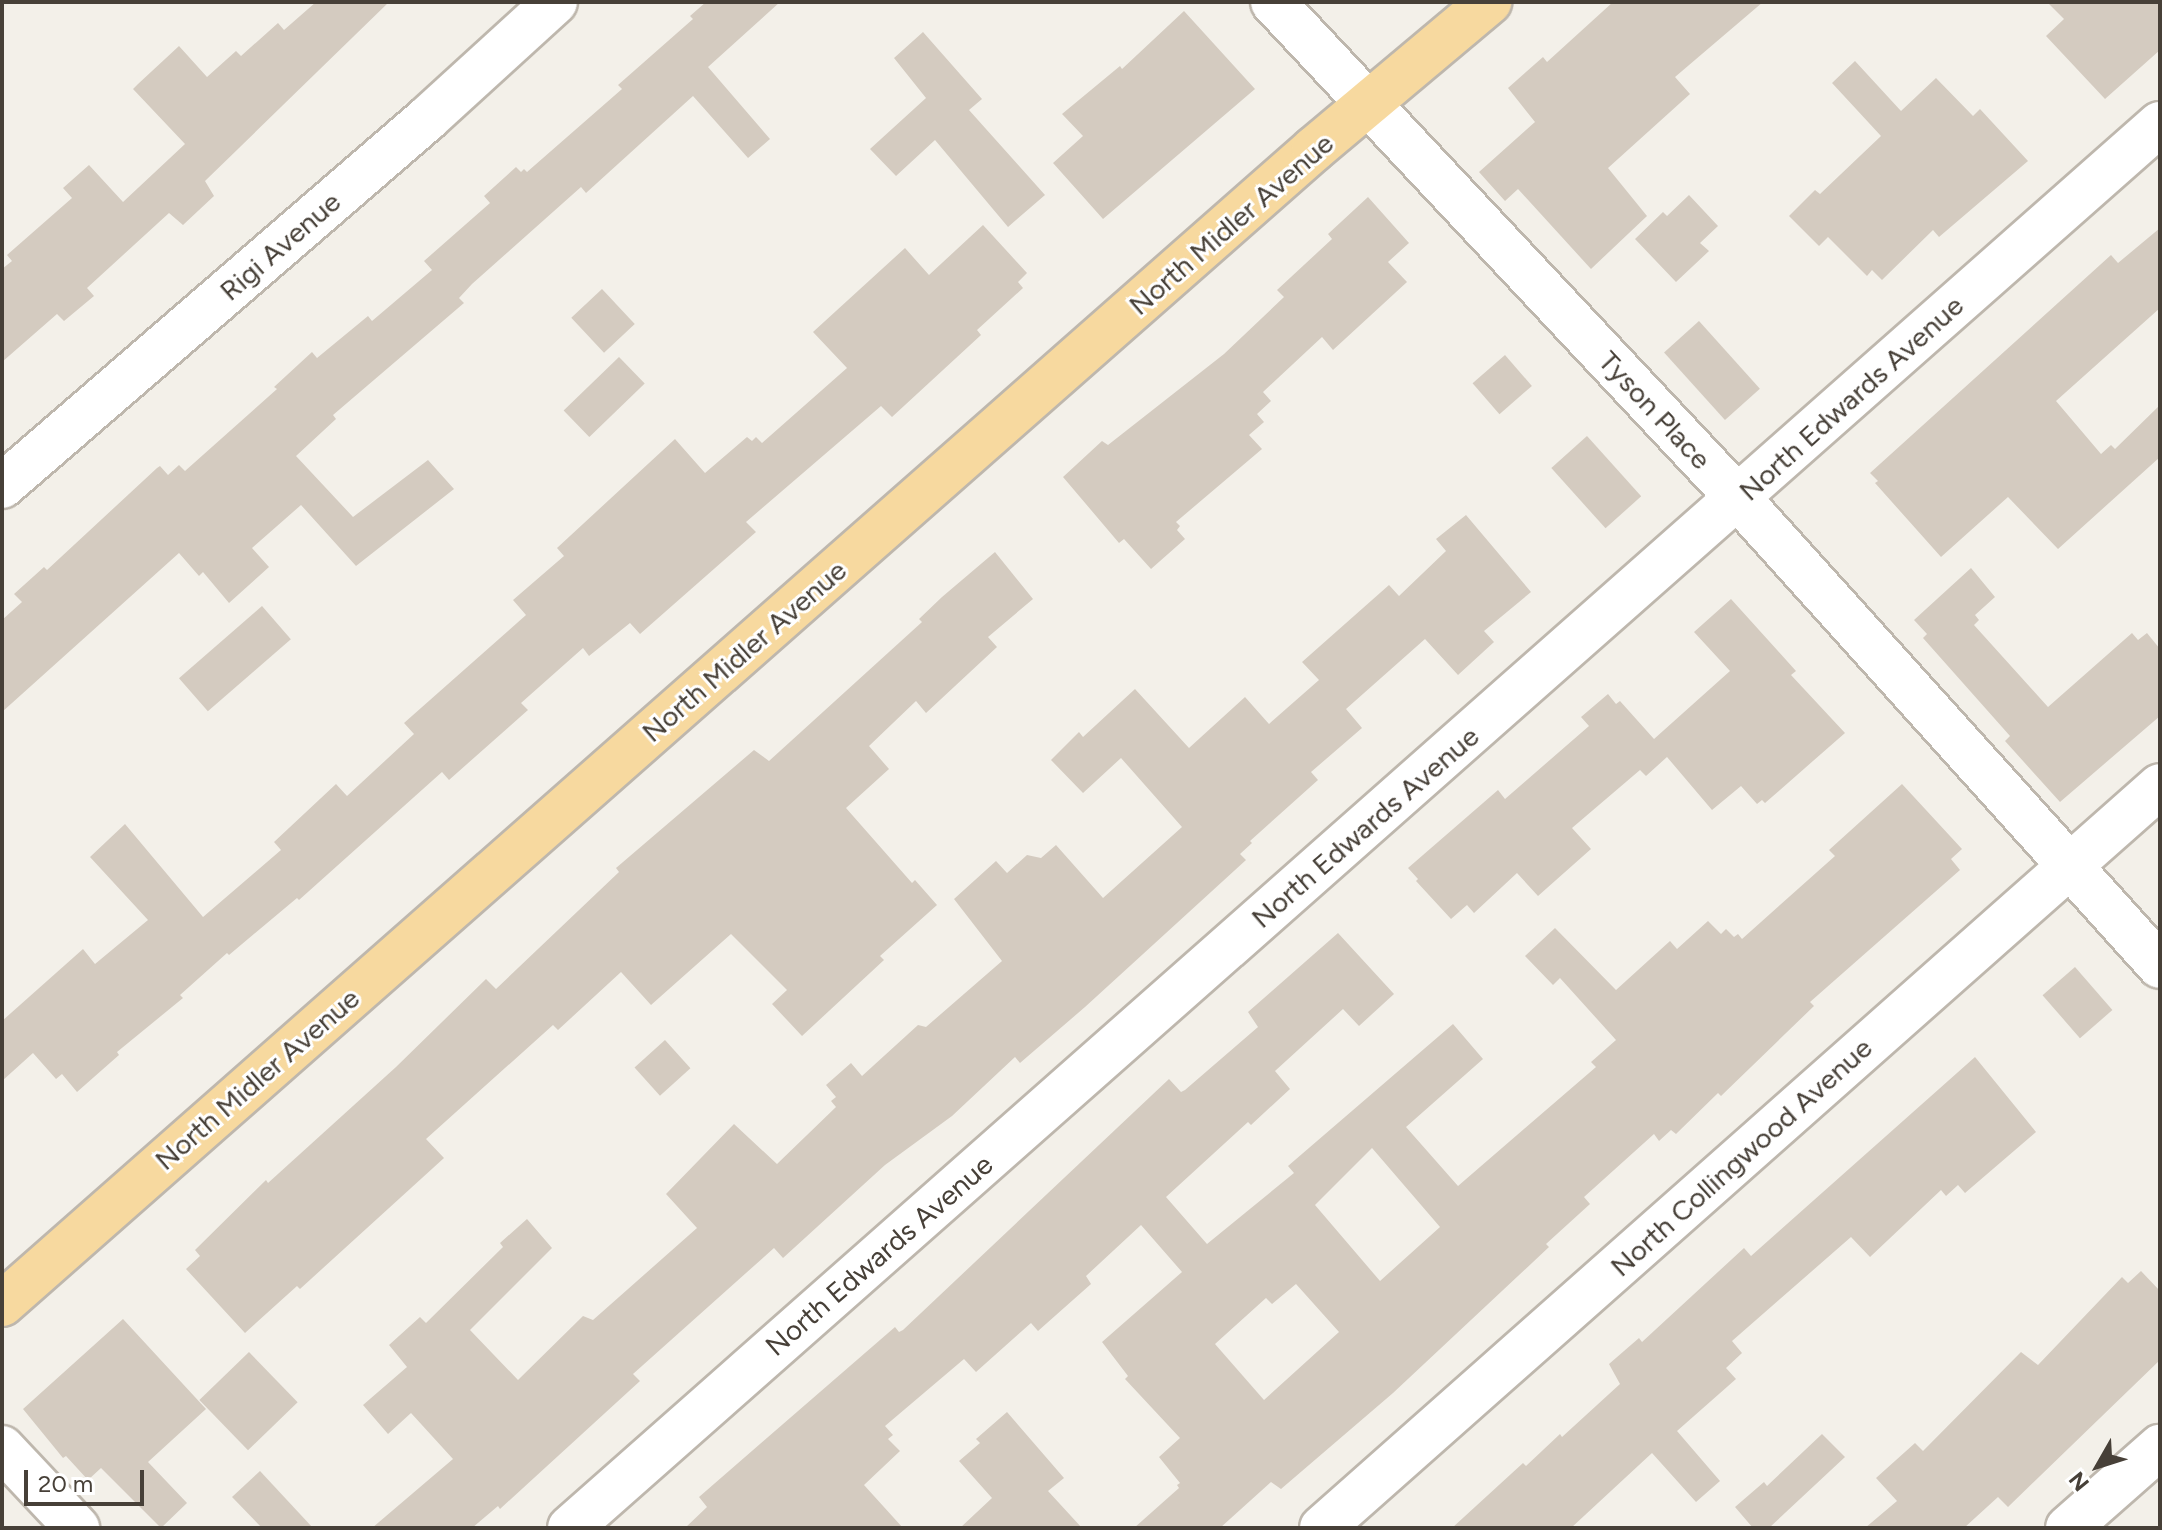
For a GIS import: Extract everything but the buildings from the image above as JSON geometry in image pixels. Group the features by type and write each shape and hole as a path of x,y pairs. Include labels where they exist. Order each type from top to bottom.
{"main road":[{"name":"North Midler Avenue","path":"2,1304 1314,149 1370,106 1489,2"}],"street":[{"name":"Rigi Avenue","path":"2,486 428,118 555,2"},
{"name":"Tyson Place","path":"1273,2 1738,498 2160,966"},
{"name":"North Edwards Avenue","path":"570,1528 2160,124"},
{"name":"North Collingwood Avenue","path":"1322,1528 2160,786"},
{"path":"2068,1528 2160,1447"},
{"path":"2,1448 77,1528"}]}
